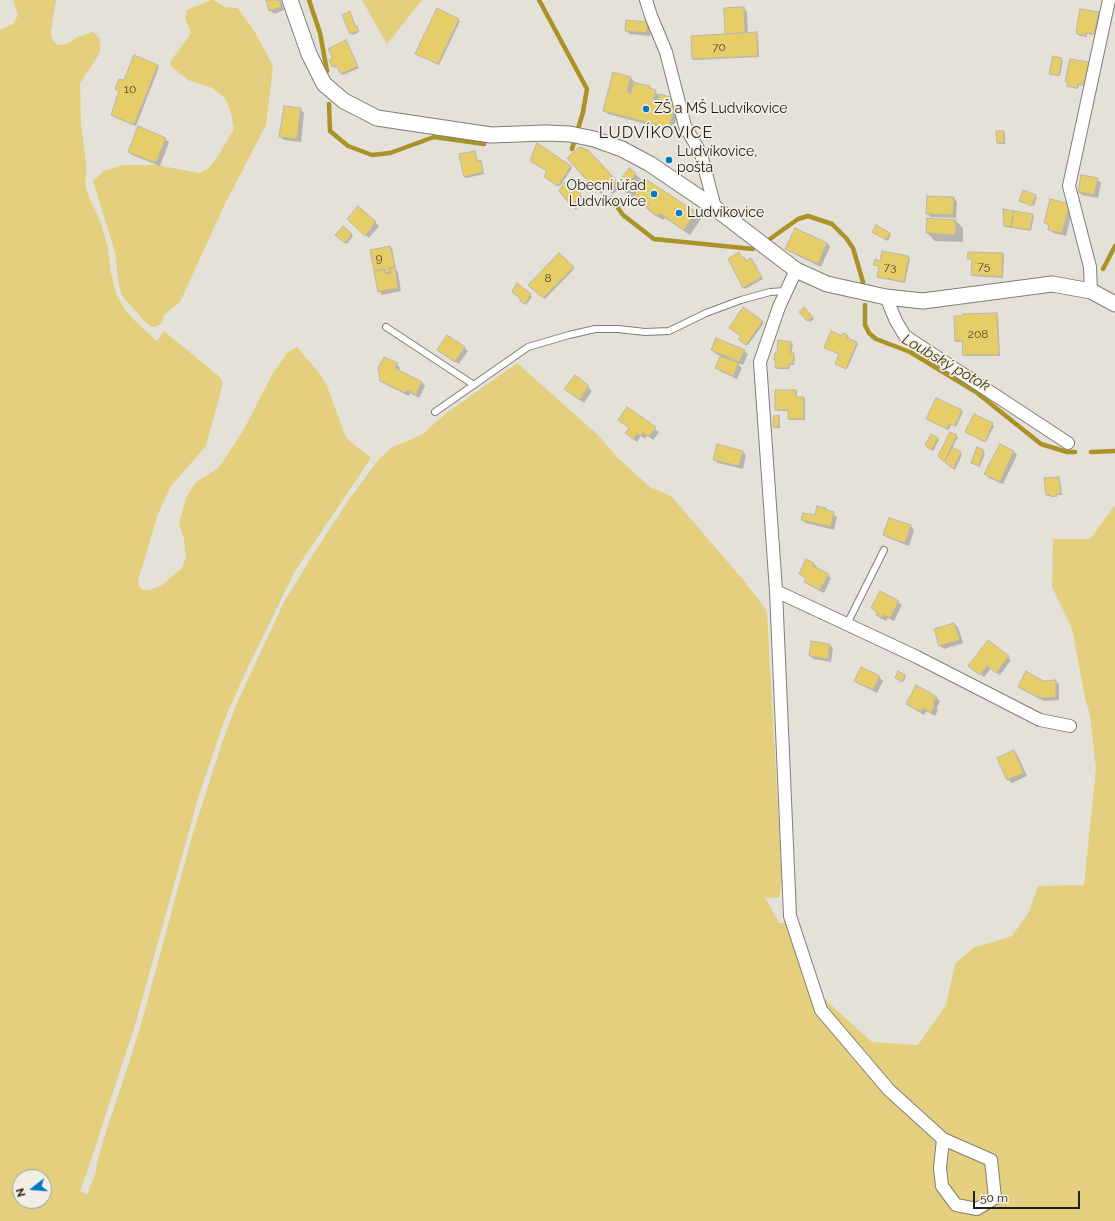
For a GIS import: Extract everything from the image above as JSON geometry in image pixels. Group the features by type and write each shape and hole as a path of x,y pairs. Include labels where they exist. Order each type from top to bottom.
{"street":[{"path":"290,0 309,54 324,84 344,101 378,118 491,135 545,133 576,136 594,139 622,149 650,164 715,208 796,270 827,284 886,297 922,301 1052,284 1091,291 1115,304"},
{"path":"646,0 666,52 685,126 701,154 715,208"},
{"path":"1091,291 1090,267 1069,186 1109,0"},
{"path":"796,270 779,307 760,362 776,591 790,916 821,1010 889,1090 943,1138 991,1160 995,1198 977,1209 956,1205 942,1186 940,1168 943,1138"},
{"path":"886,297 896,321 905,336 1068,444"},
{"path":"776,591 917,658 1040,720 1070,726"}],"lane":[{"path":"435,412 528,347 595,329 618,328 645,332 669,331 706,313 741,300 770,292 786,291"},
{"path":"386,327 474,385"},
{"path":"847,624 884,550"}],"shaded area":[{"path":"13,0 56,0 51,31 52,39 57,45 67,44 78,37 93,32 100,39 100,50 98,56 80,83 81,123 87,170 85,184 89,197 101,223 108,248 111,273 117,296 133,319 157,341 164,331 221,378 223,383 206,446 171,486 158,514 138,581 140,588 143,590 150,590 162,585 182,568 186,556 184,539 179,523 186,498 196,482 217,469 222,463 244,429 273,373 287,353 297,347 320,374 327,386 346,438 371,458 295,571 226,716 199,795 135,1025 80,1191 87,1195 96,1172 103,1141 142,1021 192,836 223,740 236,705 284,602 350,498 379,459 391,448 423,434 445,414 517,363 598,435 618,458 650,487 671,496 745,582 767,611 782,882 779,897 765,897 779,923 798,923 822,997 872,1042 918,1045 946,1005 955,964 973,948 1012,936 1029,912 1038,886 1084,885 1096,768 1090,715 1085,698 1072,629 1052,587 1053,539 1090,539 1115,505 1115,1221 0,1221 0,30 13,24 18,15"},
{"path":"214,0 225,7 238,8 255,32 273,66 266,125 225,204 180,302 164,315 162,323 156,327 152,327 147,324 123,297 119,286 115,252 93,181 104,171 123,165 157,165 199,173 209,168 218,156 234,129 231,113 225,98 212,88 188,80 171,66 170,62 191,33 185,18 187,10"},
{"path":"362,0 422,0 387,44"}],"building":[{"path":"266,0 279,0 281,7 269,11"},
{"path":"744,7 745,33 725,34 724,8"},
{"path":"437,8 459,19 438,64 415,54"},
{"path":"1080,9 1099,12 1094,34 1086,33 1085,36 1077,34 1076,31"},
{"path":"350,11 355,26 357,26 359,31 350,34 342,15"},
{"path":"626,20 648,22 647,33 625,31"},
{"path":"757,32 758,56 692,59 691,36"},
{"path":"346,40 358,66 341,74 336,65 332,67 329,60 333,58 328,49"},
{"path":"134,55 158,65 134,125 111,115 119,91 115,89 119,79 124,80"},
{"path":"1053,56 1062,58 1059,76 1049,74"},
{"path":"1070,59 1089,62 1084,85 1078,84 1077,88 1067,86 1068,82 1065,82"},
{"path":"613,72 631,77 627,92 631,93 633,82 650,86 649,88 656,90 653,99 658,100 660,94 677,99 669,128 603,111"},
{"path":"284,106 301,108 297,139 279,137"},
{"path":"138,126 166,138 156,163 128,152"},
{"path":"996,131 1004,131 1004,143 997,143"},
{"path":"537,143 571,166 558,186 544,177 547,171 530,161"},
{"path":"579,147 588,150 617,181 607,190 602,182 595,189 567,158"},
{"path":"475,151 477,161 481,160 483,172 464,177 459,154"},
{"path":"629,168 636,173 625,191 616,186"},
{"path":"1081,175 1098,178 1094,195 1078,192"},
{"path":"644,178 696,212 684,230 659,213 657,216 646,208 649,204 634,195"},
{"path":"564,183 581,194 572,207 559,191"},
{"path":"1023,190 1036,195 1032,206 1019,201"},
{"path":"927,196 954,197 953,215 926,214"},
{"path":"1050,199 1070,204 1062,233 1048,230 1049,224 1044,223"},
{"path":"358,206 376,222 365,236 347,219"},
{"path":"1003,209 1014,211 1011,227 1004,226"},
{"path":"1014,211 1033,214 1030,230 1011,227"},
{"path":"927,218 956,220 955,235 926,233"},
{"path":"876,225 890,233 886,240 872,232"},
{"path":"343,226 352,234 345,243 335,235"},
{"path":"795,228 827,243 818,264 785,249"},
{"path":"390,246 395,267 389,268 390,272 385,273 385,269 374,271 370,250"},
{"path":"882,251 909,256 904,282 877,277 879,266 873,265 875,259 880,261"},
{"path":"739,252 742,258 744,257 746,261 751,258 762,277 743,288 728,259"},
{"path":"968,252 1003,253 1002,277 971,275 972,259 967,259"},
{"path":"559,253 574,267 543,298 528,285"},
{"path":"395,267 398,288 378,292 374,271 385,269 386,274 391,273 390,269"},
{"path":"517,283 531,294 525,304 512,292"},
{"path":"743,307 763,321 746,345 738,339 741,336 729,328"},
{"path":"804,307 813,317 807,321 799,312"},
{"path":"997,313 999,355 962,355 963,341 955,341 954,316 962,316 962,314"},
{"path":"831,331 842,336 843,333 848,335 847,338 857,342 846,369 835,364 839,354 824,348"},
{"path":"447,335 465,347 455,362 437,350"},
{"path":"716,338 745,350 739,362 711,350"},
{"path":"778,340 792,342 790,353 794,353 793,364 789,364 788,368 775,368 776,361 774,360 775,353 777,353"},
{"path":"720,356 739,363 733,376 715,368"},
{"path":"384,357 398,363 395,368 422,382 416,395 407,390 405,393 380,381 378,368"},
{"path":"575,375 589,386 580,400 564,389"},
{"path":"775,390 796,390 796,397 804,397 804,419 788,419 788,410 775,410"},
{"path":"936,398 962,410 955,426 950,424 947,429 926,419"},
{"path":"627,407 656,427 649,437 643,433 641,436 637,434 633,439 625,433 629,428 618,420"},
{"path":"974,414 993,423 985,442 965,432"},
{"path":"779,415 779,427 773,427 773,416"},
{"path":"950,432 957,435 944,462 938,456"},
{"path":"931,434 938,438 931,450 925,445"},
{"path":"717,444 743,451 739,466 713,460"},
{"path":"1000,444 1014,451 1000,482 984,474"},
{"path":"952,447 961,452 953,469 945,462"},
{"path":"977,447 984,450 979,466 971,463"},
{"path":"1059,477 1061,494 1056,494 1056,496 1051,497 1051,495 1046,495 1044,478"},
{"path":"817,506 834,512 831,527 801,520 803,513 815,515"},
{"path":"889,518 911,525 905,543 883,535"},
{"path":"806,559 814,563 813,566 829,574 820,590 804,582 806,578 799,574"},
{"path":"880,591 899,601 890,618 884,615 882,618 876,615 877,612 871,608"},
{"path":"954,623 960,640 939,646 934,629"},
{"path":"988,640 1009,656 996,673 987,666 980,675 968,666"},
{"path":"811,641 830,644 828,659 809,656"},
{"path":"861,667 880,676 873,690 854,681"},
{"path":"898,671 905,675 902,682 895,678"},
{"path":"1026,671 1043,681 1056,680 1056,697 1040,698 1018,687"},
{"path":"916,685 937,697 933,704 935,705 931,713 923,708 921,712 906,704"},
{"path":"1014,750 1024,773 1007,780 997,758"}],"waterway":[{"path":"309,0 320,33 327,71"},
{"name":"Loubský potok","path":"539,0 587,89 583,112 572,149"},
{"path":"329,104 330,131 348,146 372,155 390,153 434,137 484,144"},
{"name":"Loubský potok","path":"611,198 623,215 654,239 753,249"},
{"name":"Loubský potok","path":"770,239 798,219 808,216 832,224 846,238 853,248 863,282"},
{"path":"1103,269 1115,246"},
{"name":"Loubský potok","path":"865,305 865,325 869,333 876,339 910,352 976,392 1041,444 1067,452 1075,452"},
{"name":"Loubský potok","path":"1091,452 1115,451"}],"place":[{"name":"ZŠ a MŠ Ludvíkovice","path":"646,109"},
{"name":"Ludvíkovice, pošta","path":"669,160"},
{"name":"Obecní úřad Ludvíkovice","path":"654,194"},
{"name":"Ludvíkovice","path":"679,213"}],"district":[{"name":"LUDVÍKOVICE","path":"656,133"}]}
